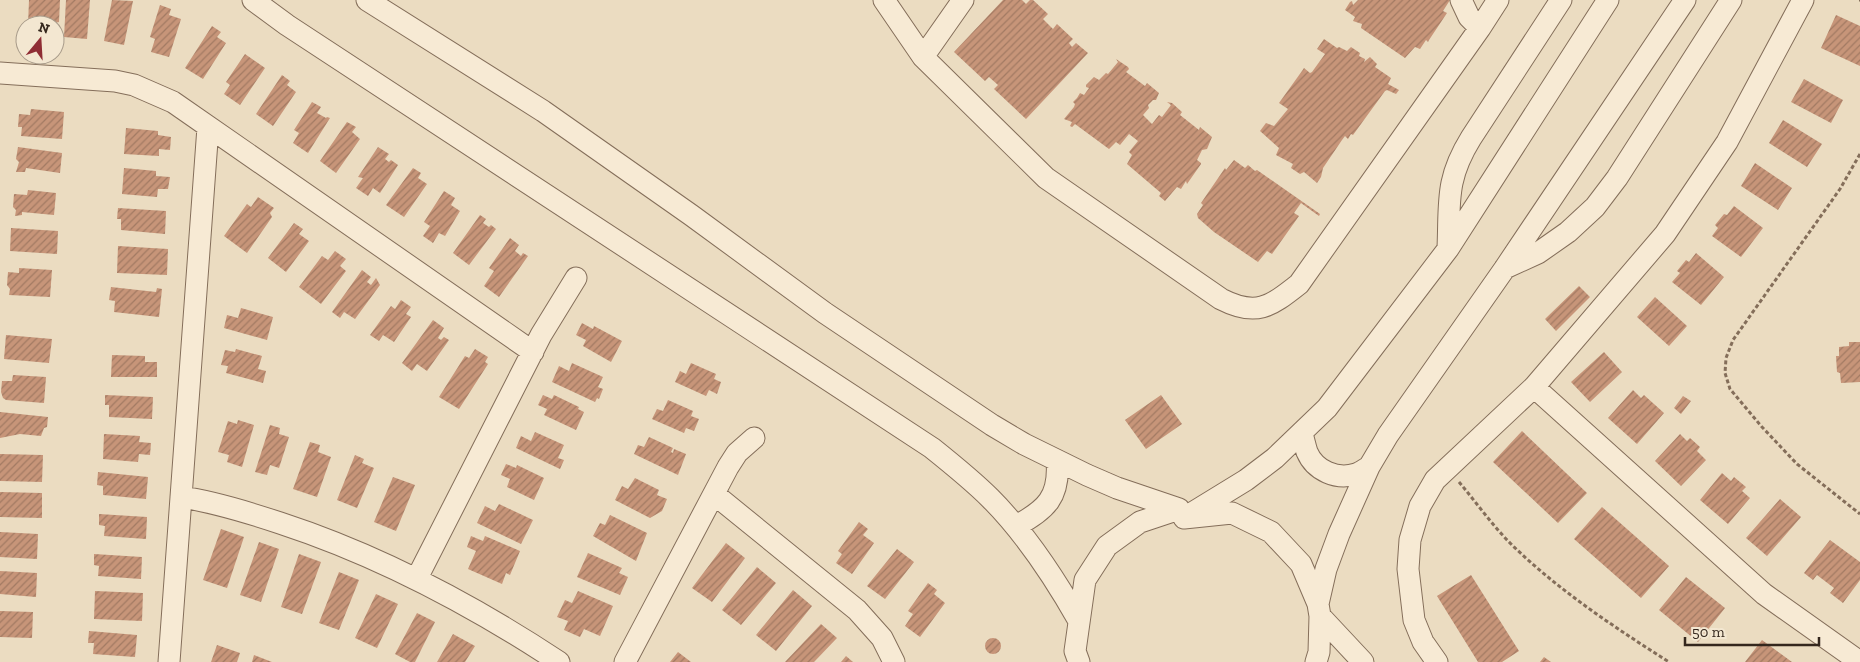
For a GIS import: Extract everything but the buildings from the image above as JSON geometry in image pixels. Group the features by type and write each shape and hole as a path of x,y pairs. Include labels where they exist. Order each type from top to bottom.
{"street":[{"path":"253,0 932,448 962,472 1016,526 1039,556 1079,621"},
{"path":"367,0 543,111 691,215 825,313 961,405 1024,444 1057,461 1182,514 1246,480 1275,458 1327,408 1448,249 1608,0"},
{"path":"884,0 923,58 1046,178 1221,299 1236,306 1253,309 1270,305 1299,284 1498,0"},
{"path":"923,58 963,0"},
{"path":"1461,0 1469,17 1480,28"},
{"path":"1448,249 1450,190 1458,161 1471,138 1562,0"},
{"path":"1316,662 1319,652 1319,610 1326,569 1339,534 1369,467 1388,435 1505,268 1685,0"},
{"path":"1505,268 1538,253 1568,232 1595,207 1617,178 1731,0"},
{"path":"1437,662 1423,642 1414,620 1408,569 1410,540 1420,506 1435,480 1534,387 1665,234 1692,197 1727,142 1803,0"},
{"path":"0,73 95,79 134,85 173,102 533,352"},
{"path":"168,662 208,127"},
{"path":"417,578 533,352 576,278"},
{"path":"1534,387 1764,594 1860,662"},
{"path":"1302,434 1307,453 1316,465 1328,473 1342,477 1357,474 1369,467"},
{"path":"625,662 737,454 754,438"},
{"path":"1016,526 1038,514 1048,503 1055,490 1058,476 1057,461"},
{"path":"714,494 857,610 882,638 894,662"},
{"path":"181,497 208,501 314,534 417,578 479,612 558,662"},
{"path":"1079,662 1075,651 1084,580 1108,546 1140,522 1182,514 1232,513 1271,532 1301,564 1319,610 1364,662"}],"path":[{"path":"1860,154 1840,189 1733,340 1726,358 1725,372 1730,389 1797,464 1860,514"},
{"path":"1448,468 1510,543 1556,584 1614,627 1669,662"}]}
